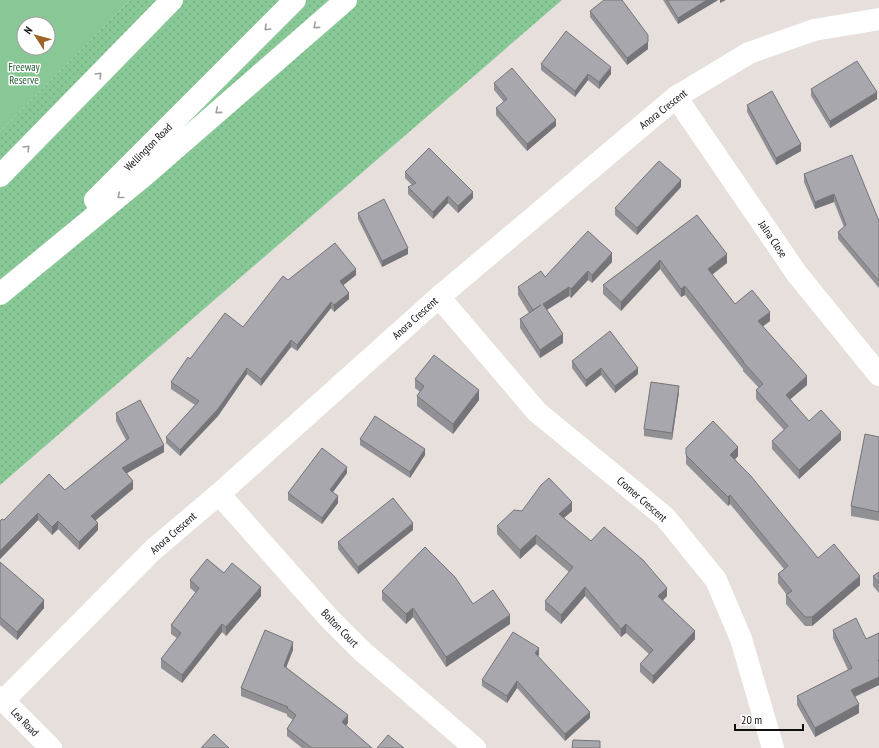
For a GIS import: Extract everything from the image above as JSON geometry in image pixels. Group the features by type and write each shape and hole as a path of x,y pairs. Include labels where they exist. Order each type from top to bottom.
{"main road":[{"path":"0,176 172,0"},
{"name":"Wellington Road","path":"0,294 295,0"},
{"path":"0,294 145,175 346,0"},
{"name":"Anora Crescent","path":"2,698 154,549 219,494 439,297 676,97 749,53 814,30 879,19"},
{"name":"Jalna Close","path":"676,97 797,274 879,375"},
{"name":"Cromer Crescent","path":"439,297 537,412 665,517 716,580 741,639 773,748"},
{"name":"Bolton Court","path":"219,494 328,617 363,652 475,748"},
{"name":"Lea Road","path":"2,698 50,748"}],"green space":[{"name":"Freeway Reserve","path":"0,0 130,0 0,132"},
{"path":"130,0 562,0 0,485 0,132"}],"building":[{"path":"604,0 622,0 648,35 648,42 627,58 590,11"},
{"path":"667,0 707,0 678,18"},
{"path":"566,31 611,67 599,82 588,74 575,91 541,64"},
{"path":"857,61 877,92 830,121 811,89"},
{"path":"512,68 556,120 527,144 496,108 507,99 494,83"},
{"path":"772,91 801,144 776,158 747,105"},
{"path":"429,148 473,192 458,206 448,196 433,212 408,187 416,183 405,172"},
{"path":"852,155 879,221 879,281 838,232 846,225 834,194 815,202 804,174"},
{"path":"659,161 681,180 637,228 615,208"},
{"path":"384,199 408,248 382,261 358,213"},
{"path":"697,215 727,254 708,269 735,304 752,290 770,312 758,321 807,376 786,395 809,421 821,410 841,432 799,470 772,441 788,426 756,390 763,384 743,362 685,286 681,289 660,260 621,302 603,285"},
{"path":"588,231 612,253 592,275 588,271 571,289 569,287 543,304 563,334 540,350 520,319 541,305 533,310 518,287 541,271 545,277"},
{"path":"335,243 356,269 340,281 349,293 334,305 331,302 297,345 291,340 261,379 247,368 218,409 180,450 166,437 199,401 171,382 188,357 190,359 225,313 243,327 283,276 288,280"},
{"path":"610,331 638,368 615,386 601,368 586,380 572,361"},
{"path":"434,355 479,390 453,424 417,396 424,386 415,379"},
{"path":"651,382 679,386 672,433 644,429"},
{"path":"140,400 164,445 122,468 133,481 91,516 98,523 79,542 58,521 52,527 38,513 0,551 0,521 2,519 4,520 49,474 65,490 129,438 116,413"},
{"path":"375,416 425,449 410,472 360,439"},
{"path":"713,421 738,447 730,455 750,475 818,558 834,544 860,576 812,617 805,617 786,595 792,591 778,574 788,566 730,495 728,497 686,455 686,448"},
{"path":"865,434 879,437 879,512 851,506"},
{"path":"322,448 347,467 330,490 338,496 322,518 288,493"},
{"path":"549,478 572,502 559,514 591,541 604,527 643,560 667,588 658,596 695,631 653,676 640,664 653,650 626,624 621,629 585,587 561,615 545,601 573,567 536,535 520,550 497,526 514,510 522,511 541,485"},
{"path":"393,498 413,523 358,567 338,542"},
{"path":"425,547 455,577 473,604 493,590 510,615 446,657 413,608 406,614 382,591"},
{"path":"207,559 224,573 232,563 261,587 226,627 222,624 182,675 161,659 181,633 171,625 199,588 190,580"},
{"path":"0,562 44,600 17,632 0,617"},
{"path":"879,572 879,583 873,576"},
{"path":"856,618 866,639 879,633 879,677 851,690 859,704 815,728 797,696 852,668 833,630"},
{"path":"265,630 293,642 284,666 348,715 342,722 372,748 312,748 287,729 296,715 287,708 288,707 241,688"},
{"path":"513,632 539,648 535,653 590,712 565,734 517,681 507,696 482,680"},
{"path":"214,734 229,748 201,748"},
{"path":"388,735 404,748 377,748"},
{"path":"573,740 600,741 600,748 572,748"}]}
